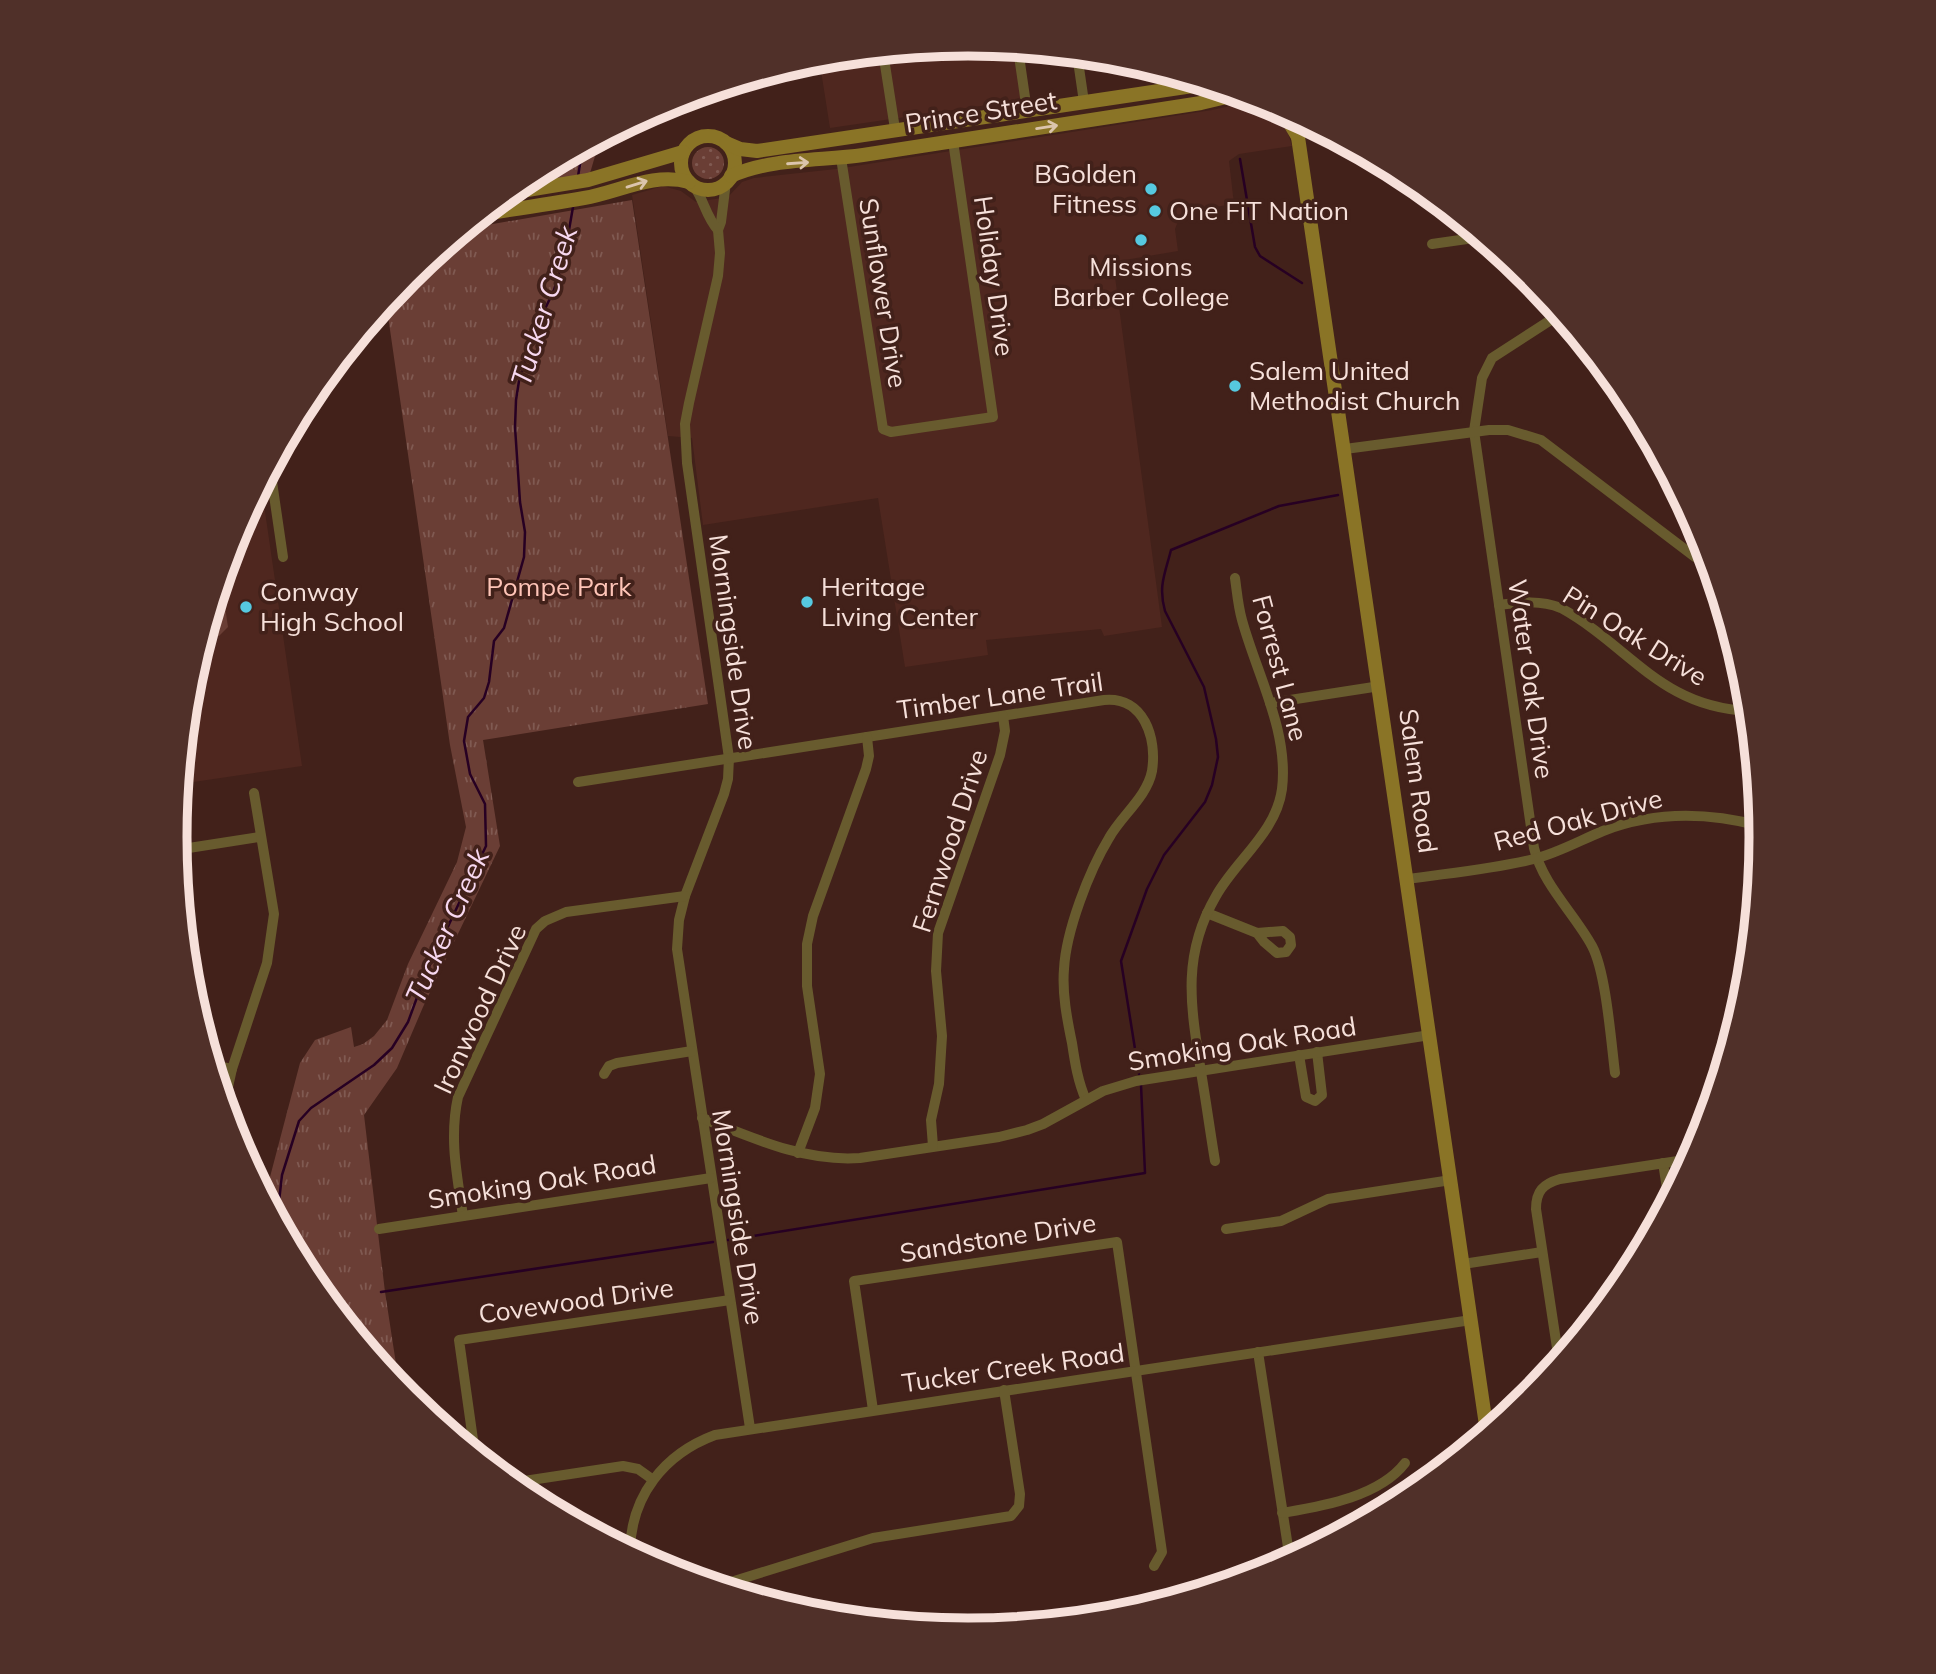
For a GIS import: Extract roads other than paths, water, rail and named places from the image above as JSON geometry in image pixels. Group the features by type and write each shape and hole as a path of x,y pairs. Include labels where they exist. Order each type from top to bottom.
{"main road":[{"name":"Prince Street","path":"726,143 740,149 757,151 1184,87"},
{"path":"1131,114 1137,105 1145,100 1178,94 1185,87"},
{"name":"Prince Street","path":"729,179 763,166 959,141 1222,98"},
{"path":"959,141 977,131 1018,123 1024,119 1027,110"},
{"path":"959,141 969,127 1003,121 1010,113"},
{"name":"Salem Road","path":"1292,127 1298,137"},
{"path":"847,157 846,147 878,137 887,130"},
{"name":"Salem Road","path":"1300,131 1298,137 1486,1422"},
{"path":"501,211 585,198 657,178 673,178 712,189 729,179 735,161 726,143 715,137 705,136 692,142 683,152 588,180 533,189"},
{"path":"683,152 681,167 691,183"}],"street":[{"path":"1019,58 1027,110"},
{"path":"883,61 887,130"},
{"path":"1079,64 1084,102"},
{"name":"Holiday Drive","path":"886,432 993,417 959,141"},
{"name":"Sunflower Drive","path":"847,157 881,423 886,432"},
{"name":"Morningside Drive","path":"729,179 718,230 718,276 685,424 687,463 729,758 728,779 685,896 679,920 677,949 750,1428"},
{"name":"Morningside Drive","path":"691,183 702,197 712,223 718,230"},
{"path":"1432,244 1469,239"},
{"name":"Water Oak Drive","path":"1552,319 1492,358 1479,388 1474,431 1536,859 1593,947 1602,980 1615,1073"},
{"path":"1345,449 1474,431 1508,430 1541,440 1698,558"},
{"path":"272,484 283,557"},
{"name":"Forrest Lane","path":"1215,1161 1191,1007 1190,981 1198,937 1208,913 1221,887 1266,830 1279,803 1283,768 1270,703 1242,620 1236,578"},
{"name":"Pin Oak Drive","path":"1499,605 1532,602 1549,603 1562,608 1679,694 1713,706 1738,709"},
{"path":"1270,703 1380,686"},
{"name":"Timber Lane Trail","path":"578,782 1104,700 1131,704 1140,712 1150,734 1153,753 1150,777 1102,849 1068,940 1064,967 1066,1008 1080,1085 1086,1100"},
{"name":"Fernwood Drive","path":"933,1146 932,1120 939,1084 942,1036 936,971 938,933 1000,755 1005,731 1003,716"},
{"path":"798,1153 815,1108 820,1074 807,986 807,944 813,916 866,769 869,756 867,737"},
{"path":"228,1088 267,963 274,914 259,837 254,793"},
{"name":"Red Oak Drive","path":"1408,879 1536,859 1607,830 1635,821 1665,816 1707,816 1748,824"},
{"path":"187,848 259,837"},
{"name":"Ironwood Drive","path":"463,1216 453,1145 458,1097 536,929 545,921 566,912 685,896"},
{"path":"1208,913 1257,933"},
{"name":"Smoking Oak Road","path":"702,1118 798,1153 843,1159 990,1138 1027,1130 1118,1085 1136,1080 1430,1035"},
{"path":"604,1074 609,1066 617,1063 692,1051"},
{"path":"1299,1055 1306,1097 1315,1101 1322,1095 1317,1052"},
{"path":"222,1067 232,1069"},
{"path":"1557,1349 1542,1252 1536,1200 1538,1193 1549,1182 1678,1161"},
{"path":"1663,1163 1666,1185"},
{"name":"Smoking Oak Road","path":"379,1228 711,1178"},
{"path":"1226,1229 1281,1221 1328,1199 1451,1180"},
{"name":"Sandstone Drive","path":"873,1410 854,1281 1117,1242 1162,1552 1154,1566"},
{"path":"1463,1264 1542,1252"},
{"name":"Covewood Drive","path":"473,1441 459,1340 730,1300"},
{"name":"Tucker Creek Road","path":"631,1541 633,1523 652,1479 670,1460 699,1441 715,1435 1471,1320"},
{"path":"1258,1352 1288,1549"},
{"path":"733,1581 863,1541 1011,1516 1016,1512 1020,1500 1004,1390"},
{"path":"1282,1513 1346,1498 1385,1482 1405,1463"},
{"path":"526,1481 623,1466 638,1469 652,1479"}],"waterway":[{"name":"Tucker Creek","path":"578,176 581,159"},
{"path":"1240,159 1255,247 1260,256 1302,283"},
{"name":"Tucker Creek","path":"279,1202 282,1175 299,1121 311,1108 374,1065 392,1048 408,1022 426,973 486,846 485,804 470,774 464,741 468,717 484,698 489,682 494,641 504,628 524,557 525,532 520,502 515,427 516,400 534,332 554,290 565,253 573,207"},
{"path":"1139,1074 1121,961 1147,889 1164,855 1205,802 1218,757 1204,687 1165,611 1162,587 1171,550 1279,506 1338,495"},
{"path":"728,1240 1145,1173 1141,1085"},
{"path":"381,1292 713,1242"}],"place":[{"name":"BGolden Fitness","path":"1151,189"},
{"name":"One FiT Nation","path":"1155,211"},
{"name":"Missions Barber College","path":"1141,240"},
{"name":"Salem United Methodist Church","path":"1235,386"},
{"name":"Heritage Living Center","path":"807,602"},
{"name":"Conway High School","path":"246,607"}],"park label":[{"name":"Pompe Park","path":"559,587"}]}
